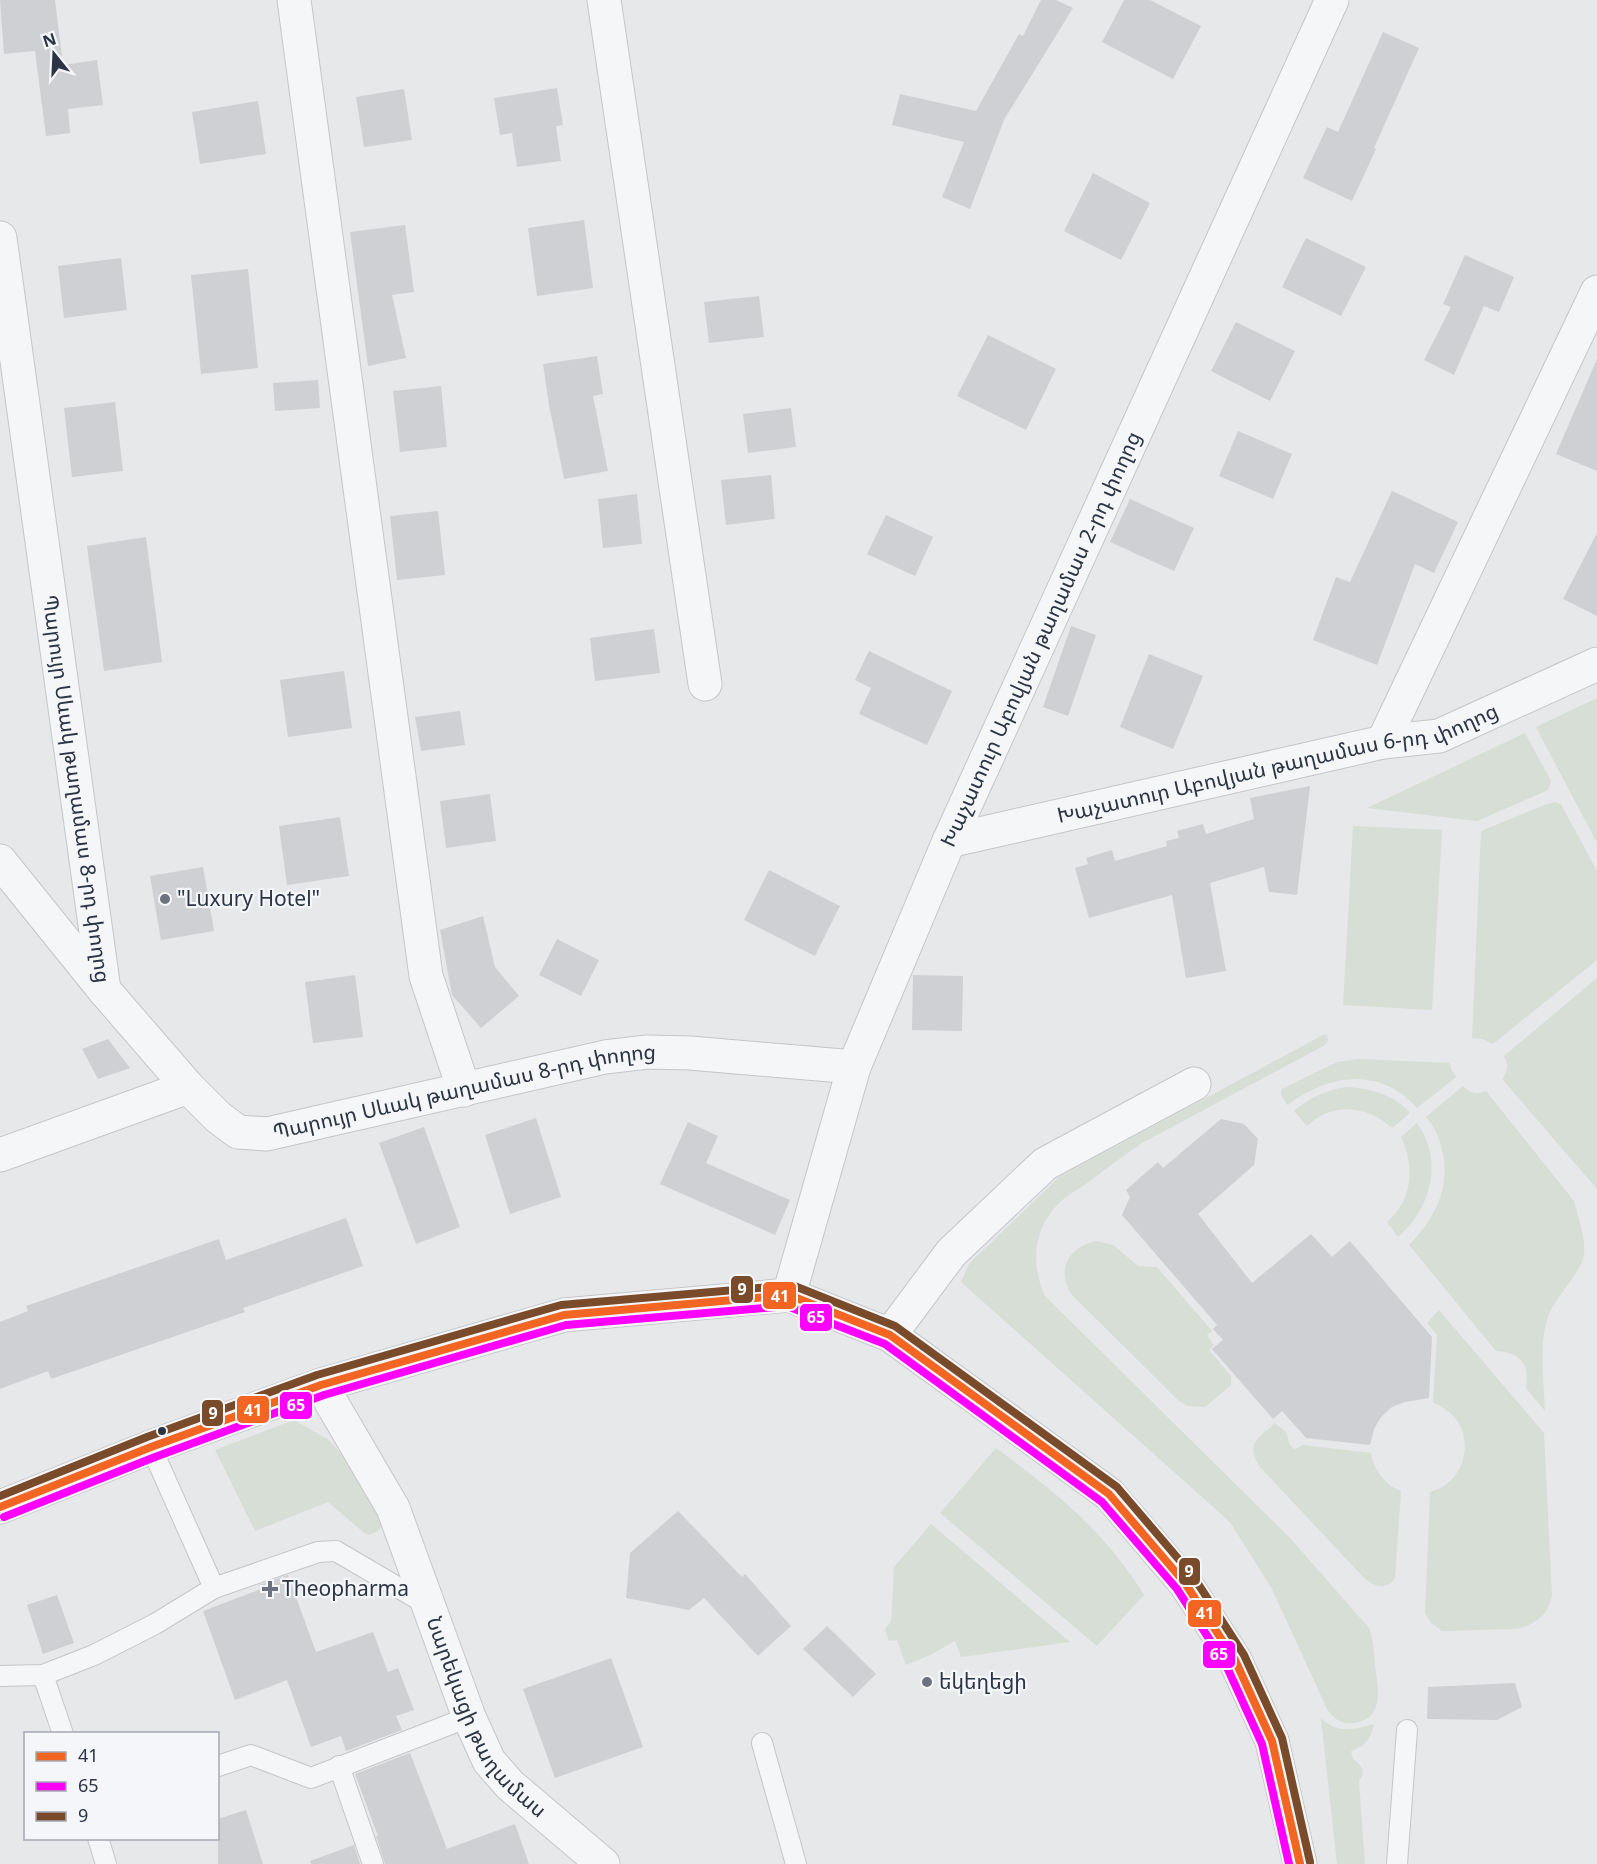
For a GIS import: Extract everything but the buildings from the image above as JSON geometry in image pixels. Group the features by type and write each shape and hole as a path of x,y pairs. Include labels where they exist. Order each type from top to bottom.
{"main road":[{"path":"0,1506 151,1447 321,1385 564,1315 789,1295 890,1335 1109,1494 1185,1583 1235,1660 1272,1742 1300,1864"}],"street":[{"path":"294,0 426,976 464,1090"},
{"path":"604,0 705,684"},
{"name":"Խաչատուր Աբովյան թաղամաս 2-րդ փողոց","path":"789,1295 854,1067 949,841 1332,0"},
{"name":"Պարույր Սևակ թաղամաս 8-րդ փողոց","path":"0,238 104,990 188,1087 218,1117 238,1132 267,1134 605,1057 647,1052 690,1053 854,1067"},
{"path":"1383,742 1597,292"},
{"name":"Խաչատուր Աբովյան թաղամաս 6-րդ փողոց","path":"949,841 1383,742 1439,736 1597,664"},
{"path":"0,861 104,990"},
{"path":"890,1335 951,1253 1045,1164 1194,1084"},
{"path":"0,1155 188,1087"},
{"name":"Նարեկացի թաղամաս","path":"321,1385 393,1508 469,1717 489,1761 510,1785 603,1864"}],"lane":[{"path":"151,1447 214,1588"},
{"path":"0,1676 43,1675 104,1650 155,1624 214,1588 318,1552 336,1551 428,1605"},
{"path":"43,1675 62,1732"},
{"path":"219,1766 251,1755 311,1778 469,1717"},
{"path":"1397,1864 1407,1730"},
{"path":"762,1743 796,1864"},
{"path":"339,1766 373,1864"},
{"path":"98,1840 106,1864"}],"shaded area":[{"path":"1597,698 1597,843 1536,727"},
{"path":"1525,733 1551,781 1546,791 1477,821 1367,808"},
{"path":"1555,802 1561,804 1597,871 1597,960 1493,1044 1472,1038 1481,831"},
{"path":"1353,826 1442,830 1432,1010 1343,1005"},
{"path":"1597,978 1597,1189 1502,1079 1507,1068 1504,1056"},
{"path":"1323,1035 1327,1035 1328,1040 1325,1045 1142,1143 1064,1199 1048,1216 1043,1227 1036,1261 1045,1296 1291,1539 1369,1628 1374,1647 1377,1701 1371,1715 1354,1723 1338,1720 1327,1709 1272,1589 1230,1522 961,1282 969,1264 1059,1177"},
{"path":"1359,1059 1450,1063 1456,1077 1417,1108 1387,1085 1371,1080 1337,1081 1320,1086 1287,1105 1281,1094 1282,1089 1337,1062"},
{"path":"1463,1086 1473,1093 1486,1091 1574,1201 1580,1222 1584,1246 1583,1259 1552,1307 1546,1325 1543,1362 1545,1411 1526,1388 1527,1373 1522,1361 1512,1354 1496,1351 1409,1245 1427,1224 1443,1187 1444,1160 1441,1146 1426,1117"},
{"path":"1347,1087 1364,1089 1389,1097 1410,1113 1392,1128 1372,1115 1350,1109 1328,1113 1307,1126 1294,1111 1318,1095"},
{"path":"1417,1123 1430,1153 1432,1168 1430,1184 1419,1213 1398,1237 1387,1222 1402,1204 1409,1182 1408,1159 1401,1137"},
{"path":"1097,1241 1113,1245 1138,1266 1157,1267 1212,1331 1207,1335 1214,1345 1209,1350 1231,1376 1231,1385 1205,1407 1188,1406 1179,1401 1072,1295 1065,1277 1068,1260 1079,1248"},
{"path":"1439,1310 1544,1433 1552,1596 1548,1608 1540,1618 1517,1629 1442,1631 1431,1623 1425,1613 1430,1492 1450,1481 1462,1462 1465,1451 1462,1429 1456,1419 1433,1402 1437,1335 1427,1323"},
{"path":"294,1420 329,1440 373,1491 383,1525 378,1531 369,1535 363,1532 328,1502 255,1531 215,1450"},
{"path":"1275,1423 1285,1432 1295,1449 1303,1445 1371,1453 1381,1476 1401,1491 1395,1578 1392,1582 1381,1586 1365,1579 1259,1466 1255,1458 1254,1446 1259,1437"},
{"path":"996,1448 1078,1514 1113,1551 1144,1595 1097,1646 940,1513"},
{"path":"931,1524 1070,1642 961,1657 955,1641 906,1665 897,1640 889,1641 885,1629 891,1622 894,1567"},
{"path":"1321,1718 1340,1729 1360,1728 1374,1724 1367,1741 1351,1751 1353,1759 1363,1771 1359,1781 1365,1864 1337,1864"}],"transit line":[{"name":"9","path":"0,1496 147,1437 317,1375 561,1305 792,1285 895,1326 1117,1487 1193,1576 1244,1655 1282,1738 1310,1862"},
{"name":"41","path":"0,1507 151,1447 321,1385 564,1315 789,1295 890,1335 1109,1494 1185,1583 1235,1660 1272,1741 1300,1864"},
{"name":"65","path":"4,1517 155,1457 324,1395 566,1325 787,1306 885,1344 1102,1502 1177,1589 1226,1665 1262,1744 1289,1864"}],"place":[{"name":"\"Luxury Hotel\"","path":"165,899"},
{"name":"Theopharma","path":"270,1589"},
{"name":"եկեղեցի","path":"927,1682"}]}
